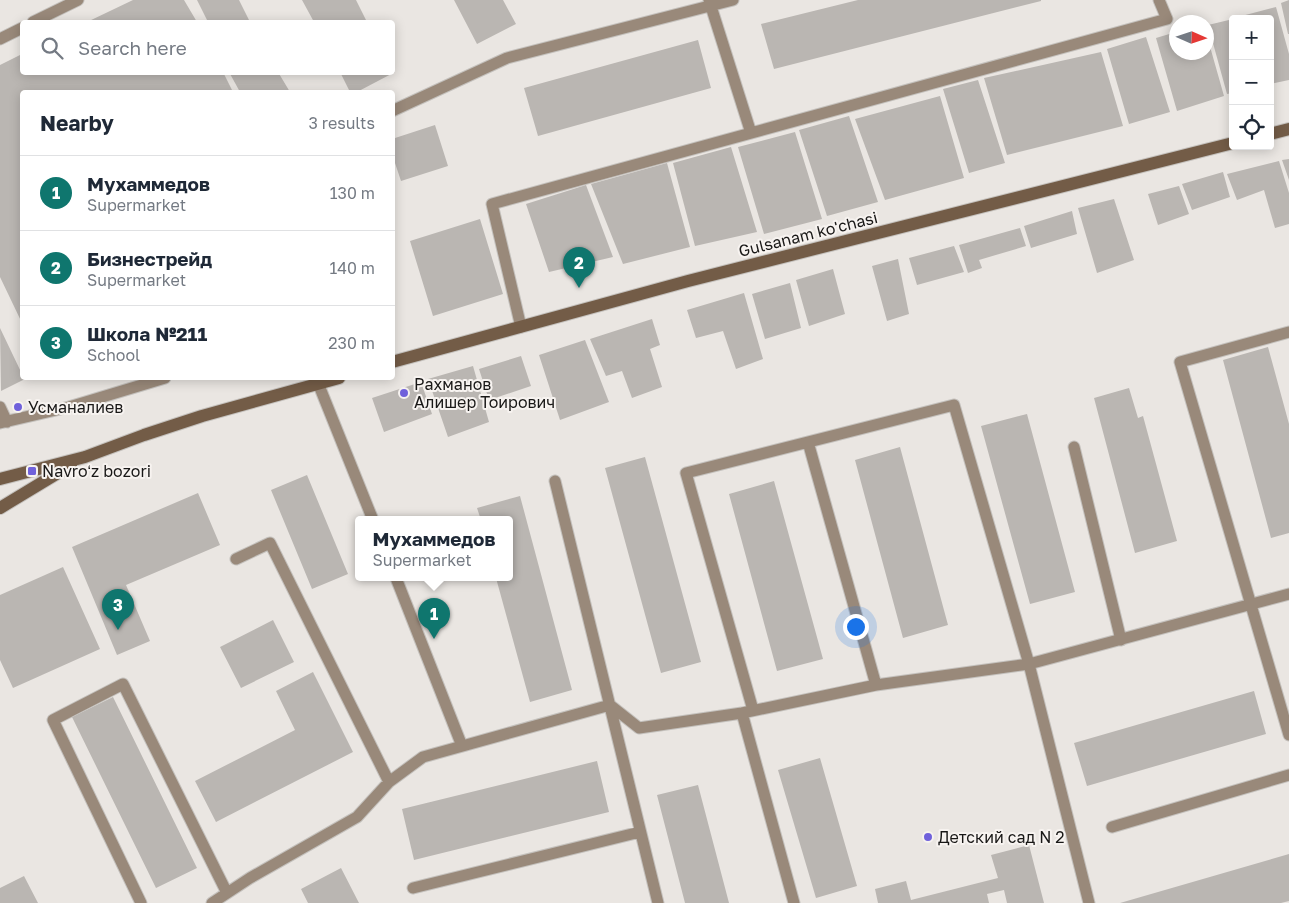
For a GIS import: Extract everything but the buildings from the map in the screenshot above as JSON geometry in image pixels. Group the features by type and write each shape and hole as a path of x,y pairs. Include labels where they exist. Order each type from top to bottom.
{"main road":[{"path":"1274,133 1289,129"},
{"name":"Gulsanam ko'chasi","path":"395,361 688,281 1229,144"},
{"path":"0,479 85,457 194,418 330,380"},
{"path":"0,508 85,457"}],"lane":[{"path":"37,20 78,0"},
{"path":"395,110 507,58 711,3 733,0"},
{"path":"521,327 492,204 1167,19 1159,0"},
{"path":"711,3 751,133"},
{"path":"0,39 20,29"},
{"path":"1289,332 1180,362 1289,735"},
{"path":"0,407 4,422 69,407 158,380"},
{"path":"318,383 371,516"},
{"path":"794,903 748,711 686,473 954,405 1029,664 1089,903"},
{"path":"808,442 876,685"},
{"path":"1074,447 1120,640"},
{"path":"555,481 658,903"},
{"path":"236,559 270,543 389,782"},
{"path":"397,581 462,746"},
{"path":"610,705 639,728 748,711 876,685 1029,664 1289,594"},
{"path":"141,903 53,720 123,684 228,893"},
{"path":"212,903 357,817 389,782 423,757 610,705"},
{"path":"1112,827 1289,775"},
{"path":"413,888 640,832"}],"place":[{"name":"Бизнестрейд","path":"579,288"},
{"name":"Рахманов Алишер Тоирович","path":"404,393"},
{"name":"Усманалиев","path":"18,407"},
{"name":"Navroʻz bozori","path":"32,471"},
{"name":"Школа №211","path":"118,630"},
{"name":"Мухаммедов","path":"434,639"},
{"name":"Детский сад N 2","path":"928,837"}]}
